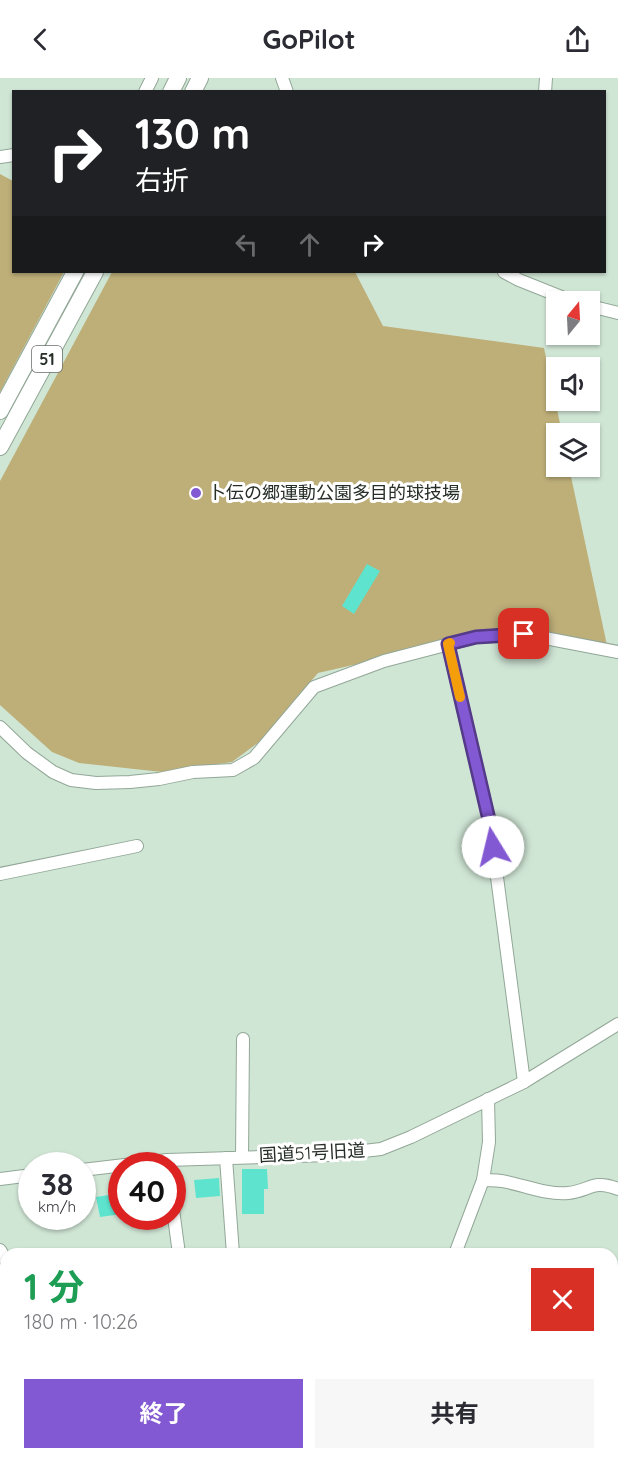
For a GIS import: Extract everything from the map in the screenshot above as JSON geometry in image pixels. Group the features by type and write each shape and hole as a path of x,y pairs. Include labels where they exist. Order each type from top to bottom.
{"highway":[{"name":"51","path":"0,411 74,273"},
{"name":"51","path":"0,447 94,273"}],"street":[{"path":"520,276 551,291"},
{"path":"600,308 618,313"},
{"path":"0,727 27,753 53,772 71,780 96,783 159,779 193,772 232,770 254,758 314,687 384,661 476,637 524,634 618,652"},
{"path":"448,644 490,824 524,1082"},
{"path":"0,874 138,846"},
{"name":"国道51号旧道","path":"186,1161 242,1157 329,1155 381,1149 411,1137 524,1082 618,1024"},
{"path":"242,1157 243,1039"},
{"path":"457,1248 483,1180 489,1142 488,1099"},
{"path":"226,1158 232,1248"},
{"path":"0,1179 18,1177"},
{"path":"483,1180 504,1181 559,1194 571,1193 597,1184 618,1189"},
{"path":"176,1230 178,1248"}],"shaded area":[{"path":"0,174 12,180 12,273 63,273 0,392"},
{"path":"111,273 356,273 383,326 544,348 546,411 557,411 560,423 546,423 546,477 571,477 608,650 524,634 476,637 318,673 259,742 232,762 162,772 79,763 52,752 0,705 0,481"}],"building":[{"path":"367,564 380,571 354,614 342,606"},
{"path":"242,1169 267,1169 268,1189 264,1189 264,1214 242,1214"},
{"path":"219,1178 220,1196 196,1198 194,1180"},
{"path":"108,1195 108,1216 100,1217 96,1197"}],"slow traffic":[{"path":"450,643 448,644 460,697"}],"place":[{"name":"卜伝の郷運動公園多目的球技場","path":"196,493"}],"route":[{"path":"493,847 490,824 448,644 476,637 524,634"}]}
